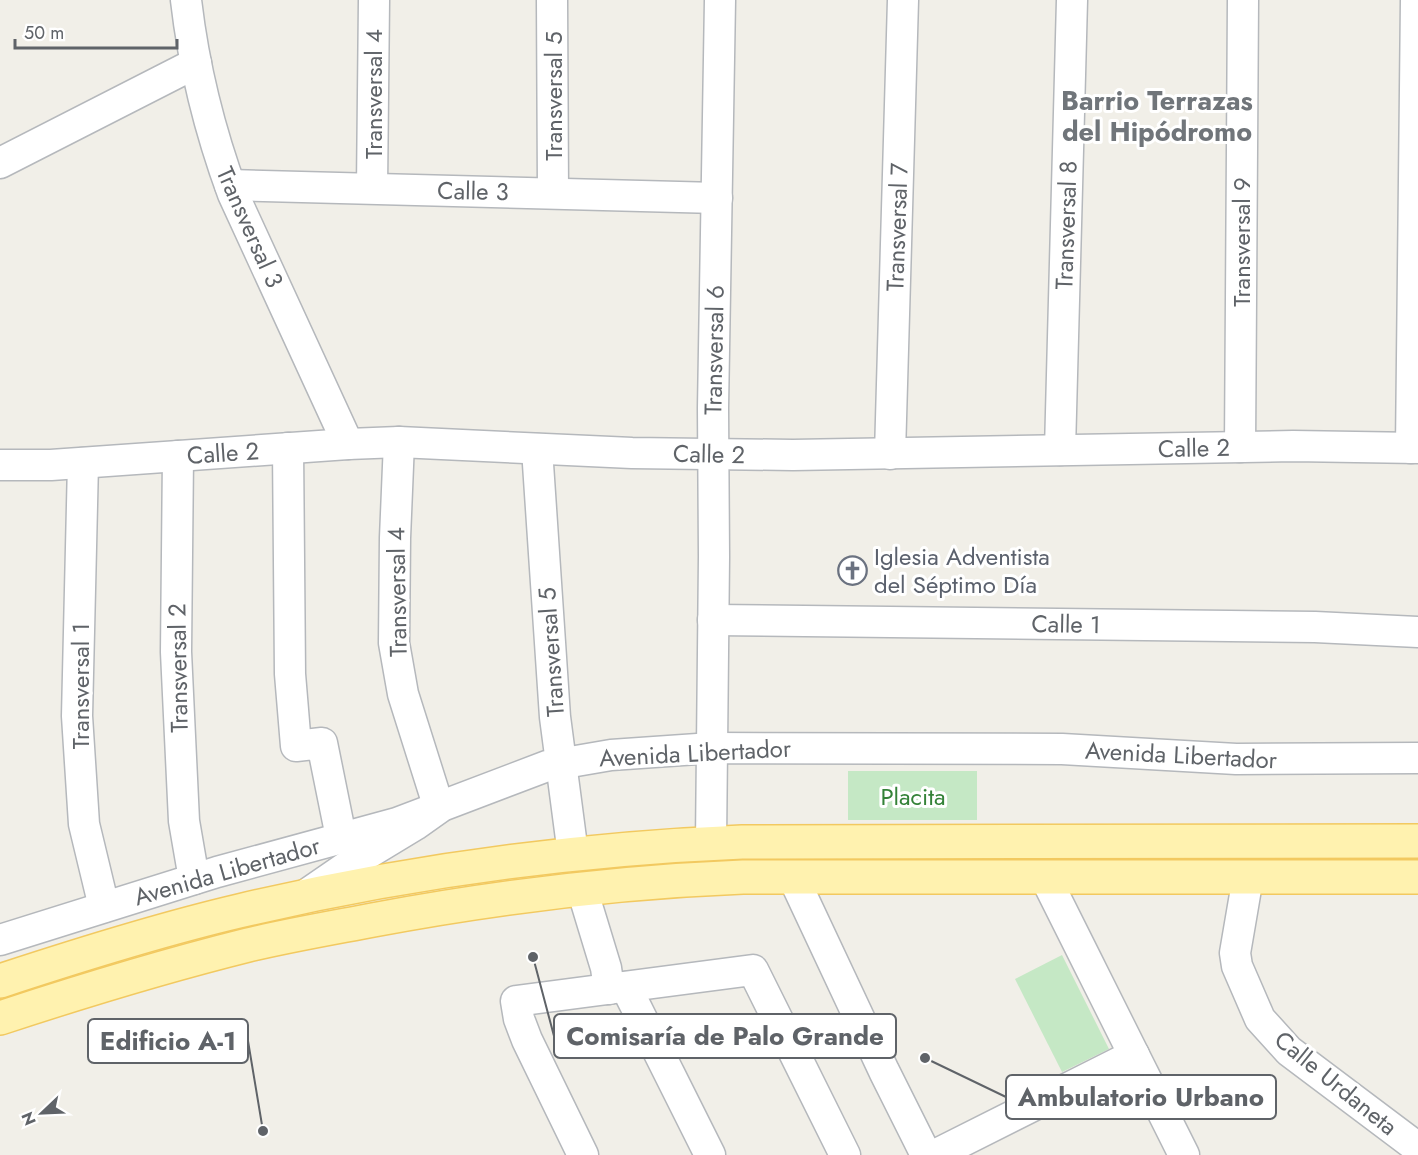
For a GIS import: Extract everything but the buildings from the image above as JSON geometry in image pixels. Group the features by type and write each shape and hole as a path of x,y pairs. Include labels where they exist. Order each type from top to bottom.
{"main road":[{"name":"Avenida Libertador","path":"0,981 146,935 304,896 473,867 573,854 711,843 1418,841"},
{"path":"573,854 582,890"},
{"path":"0,1018 145,973 301,933 458,905 680,880 793,877 1418,877"}],"street":[{"name":"Transversal 3","path":"186,0 207,117 218,155 348,444"},
{"name":"Transversal 4","path":"372,188 374,0"},
{"name":"Transversal 5","path":"552,0 553,192"},
{"name":"Transversal 6","path":"711,843 713,454 720,0"},
{"name":"Transversal 7","path":"890,454 903,0"},
{"name":"Transversal 8","path":"1060,450 1072,0"},
{"name":"Transversal 9","path":"1240,447 1243,0"},
{"path":"1414,448 1416,0"},
{"path":"0,163 196,63"},
{"name":"Calle 3","path":"230,185 717,198"},
{"name":"Transversal 4","path":"399,442 394,643 403,694 438,808"},
{"name":"Calle 2","path":"0,465 399,442 713,454 890,454 1240,447 1414,448"},
{"path":"288,448 290,653 296,746 322,743 341,837"},
{"name":"Transversal 5","path":"537,449 555,717 573,854"},
{"name":"Transversal 2","path":"178,456 176,652 184,820 194,879"},
{"name":"Transversal 1","path":"83,462 77,716 84,824 104,908"},
{"name":"Calle 1","path":"713,620 1315,627 1418,632"},
{"name":"Avenida Libertador","path":"0,940 194,879 397,823 547,766 611,755 712,748 1062,749 1236,759 1418,758"},
{"path":"304,896 438,808"},
{"path":"793,877 926,1155"},
{"path":"1045,877 1184,1155"},
{"name":"Calle Urdaneta","path":"1248,877 1235,953 1237,966 1260,1019 1289,1051 1418,1148"},
{"path":"582,890 606,968 710,1155"},
{"path":"583,1155 527,1040 519,1019 516,1001 753,970 845,1155"},
{"path":"935,1155 1134,1055"}],"green space":[{"name":"Placita","path":"848,771 977,771 977,820 848,820"},
{"path":"1062,955 1109,1049 1062,1072 1015,979"}],"place":[{"name":"Iglesia Adventista del Séptimo Día","path":"853,570"},
{"name":"Comisaría de Palo Grande","path":"533,957"},
{"name":"Ambulatorio Urbano","path":"925,1058"},
{"name":"Edificio A-1","path":"263,1131"}],"district":[{"name":"Barrio Terrazas del Hipódromo","path":"1157,116"}]}
